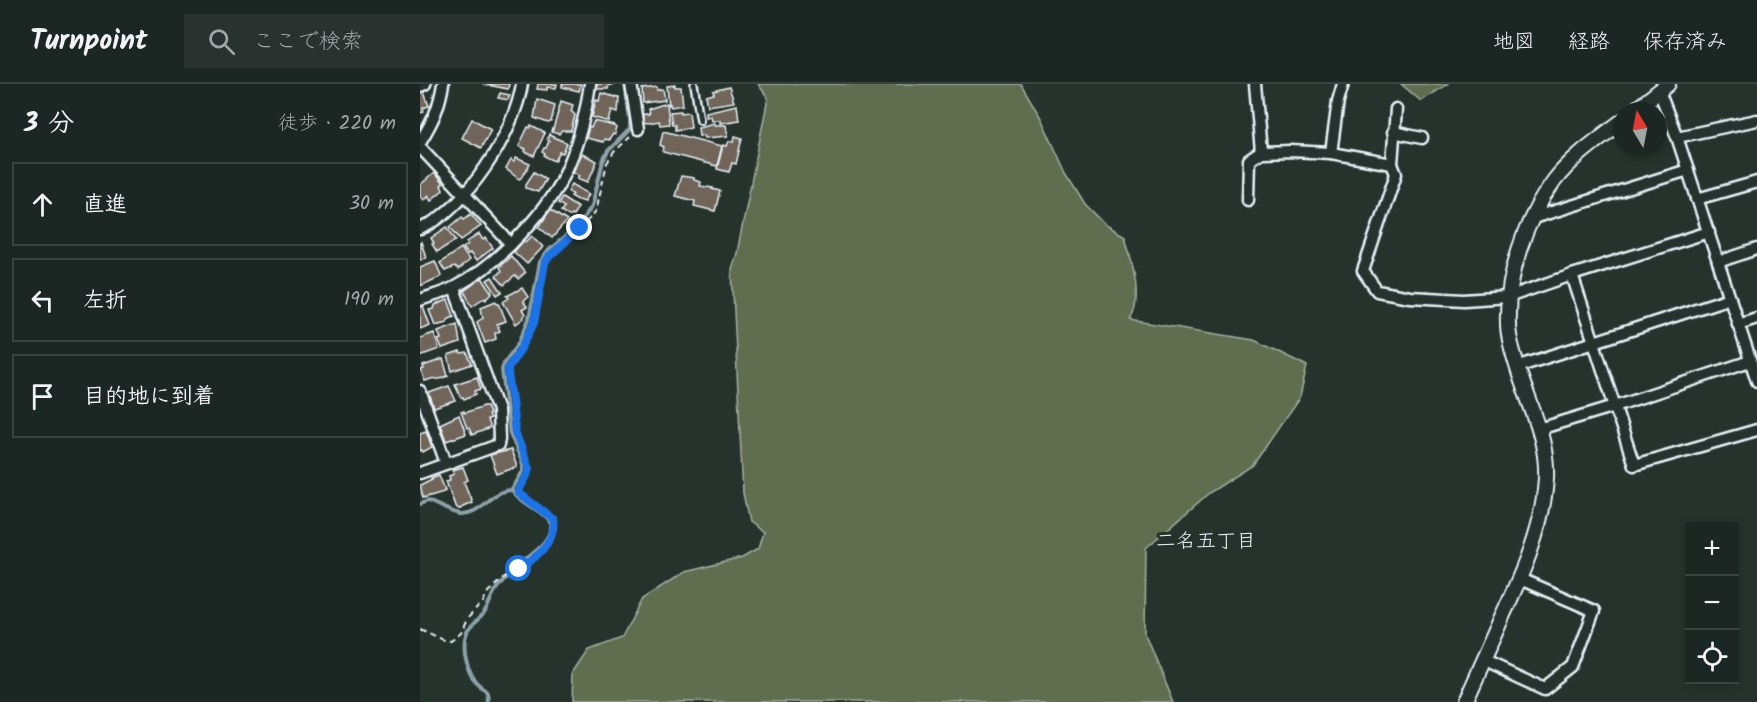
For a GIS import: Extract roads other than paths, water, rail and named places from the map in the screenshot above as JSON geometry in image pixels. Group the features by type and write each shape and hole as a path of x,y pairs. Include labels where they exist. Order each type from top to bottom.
{"street":[{"path":"420,86 425,84"},
{"path":"420,142 432,123 440,103 443,84"},
{"path":"420,229 448,212 496,152 513,119 522,84"},
{"path":"420,300 454,288 486,267 511,244 550,199 568,166 582,126 590,84"},
{"path":"631,84 638,129"},
{"path":"1255,84 1261,152"},
{"path":"1331,153 1338,101 1343,84"},
{"path":"1646,102 1664,88 1677,137 1757,381"},
{"path":"1396,110 1392,164 1396,174 1363,271 1377,291 1410,297 1464,300 1508,297 1709,232"},
{"path":"1677,137 1757,120"},
{"path":"1464,702 1520,579 1534,540 1544,500 1545,452 1517,367 1508,327 1508,297 1517,252 1555,180 1575,159 1613,128"},
{"path":"1393,132 1422,138"},
{"path":"420,147 511,244"},
{"path":"1248,200 1249,160 1261,152 1331,153 1392,164"},
{"path":"1533,218 1688,170"},
{"path":"1697,199 1757,182"},
{"path":"1718,262 1757,249"},
{"path":"1572,275 1634,465 1757,430"},
{"path":"420,472 498,445 498,410 454,288"},
{"path":"1517,367 1730,298"},
{"path":"1738,324 1757,318"},
{"path":"1539,429 1750,361"},
{"path":"420,391 446,463"},
{"path":"1482,660 1545,689 1573,667 1594,611 1520,579"}],"lane":[{"path":"694,84 700,120"}],"waterway":[{"path":"420,504 428,501 456,513 467,514 497,494 512,490 523,471 523,464 510,433 502,370 504,363 519,343 529,319 540,262 550,249 577,227 592,206 603,161 608,151 630,129 625,84"},
{"path":"489,702 488,693 473,679 468,667 465,652 467,632 485,612 502,582 543,544 551,526 540,512 512,490"}],"district":[{"name":"二名五丁目","path":"1206,542"}]}
